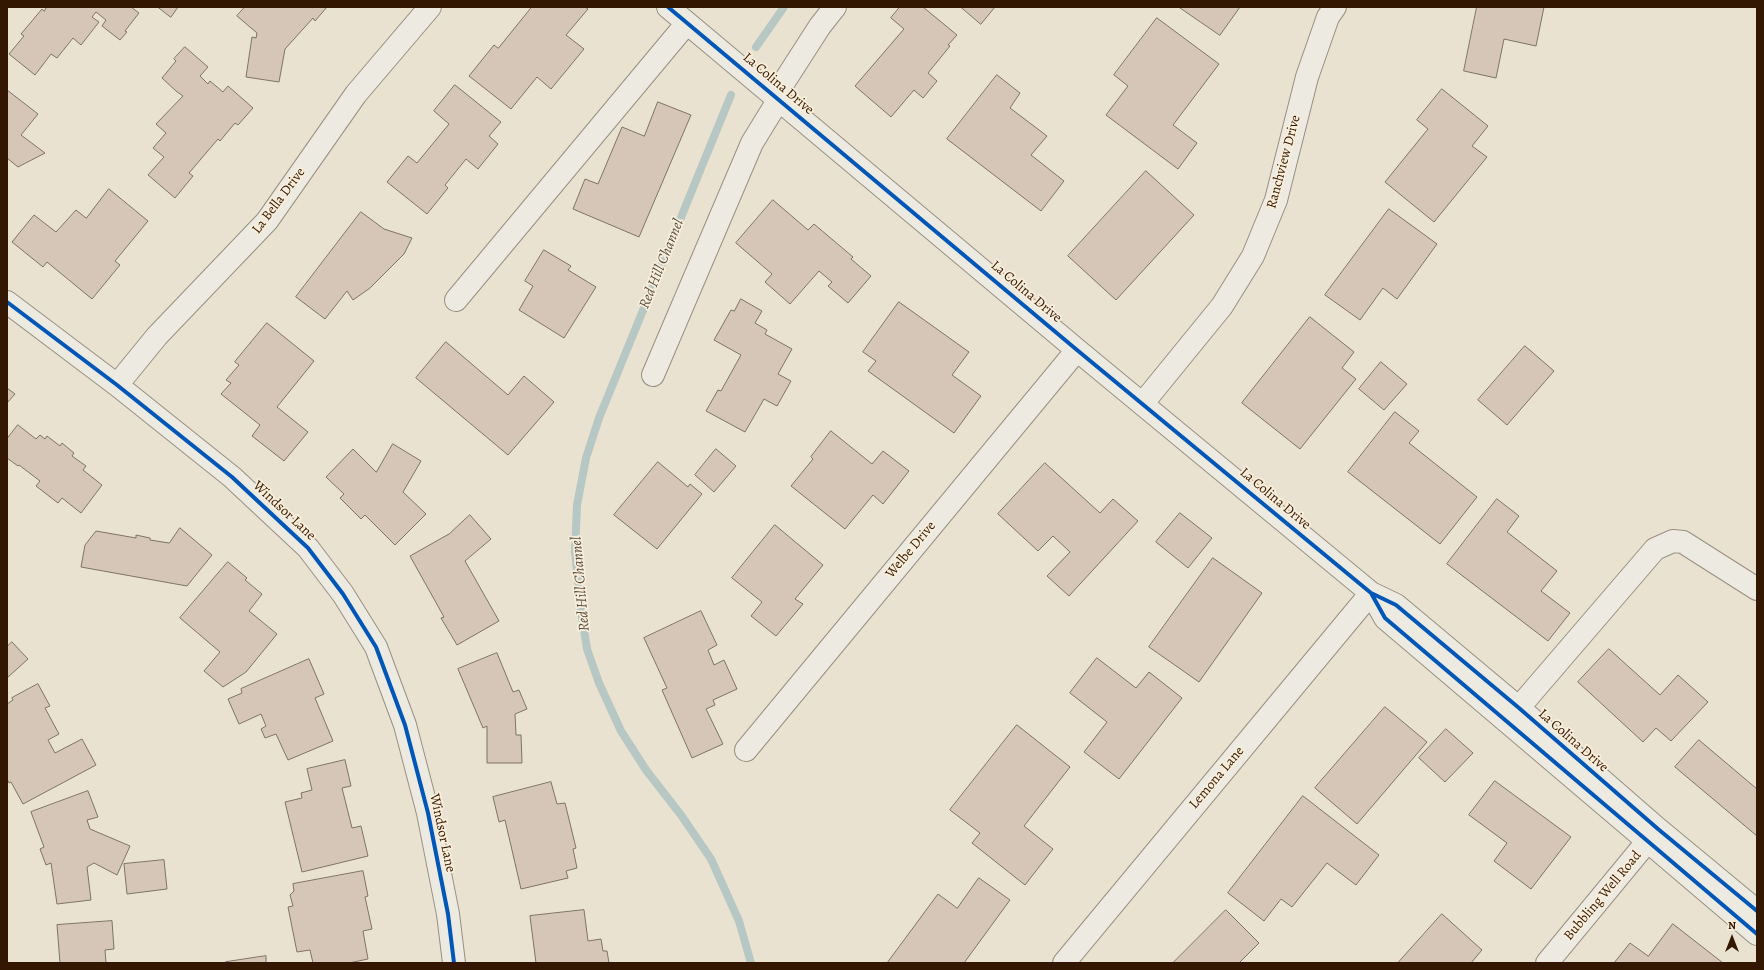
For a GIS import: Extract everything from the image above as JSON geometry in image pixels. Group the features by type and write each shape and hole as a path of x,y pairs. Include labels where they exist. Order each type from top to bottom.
{"street":[{"name":"La Bella Drive","path":"117,385 156,336 267,221 356,94 430,7"},
{"name":"La Colina Drive","path":"668,7 1077,350 1371,593 1384,618 1513,715 1652,836 1757,934"},
{"name":"La Colina Drive","path":"777,98 820,26 835,7"},
{"name":"Ranchview Drive","path":"1143,403 1222,306 1252,256 1276,200 1307,77 1328,17 1335,7"},
{"path":"456,300 687,22"},
{"path":"653,375 752,143 777,98"},
{"name":"Windsor Lane","path":"7,302 117,385 232,477 308,548 343,594 376,647 405,725 428,813 448,914 454,963"},
{"name":"Welbe Drive","path":"746,750 1077,350"},
{"path":"1513,715 1655,549 1674,541 1683,542 1757,589"},
{"name":"Lemona Lane","path":"1064,963 1371,593"},
{"name":"La Colina Drive","path":"1652,836 1757,911"},
{"name":"Bubbling Well Road","path":"1547,963 1652,836"}],"building":[{"path":"47,7 131,7 139,13 120,40 102,26 106,20 96,12 92,17 99,22 81,45 73,38 57,58 51,54 35,75 9,54 24,36 21,34 42,9 44,11"},
{"path":"158,7 178,7 171,17"},
{"path":"245,7 327,7 315,21 313,18 285,49 279,82 246,77 252,37 256,38 257,33 237,16"},
{"path":"532,7 585,7 588,9 566,35 584,49 551,89 537,77 511,109 469,76 494,45 498,48"},
{"path":"900,7 923,7 957,35 928,73 937,81 923,98 914,90 891,117 855,86 904,29 891,18"},
{"path":"961,7 995,7 981,24"},
{"path":"1179,7 1240,7 1220,35"},
{"path":"1477,7 1544,7 1536,46 1504,39 1496,78 1464,71"},
{"path":"1157,18 1219,64 1173,125 1197,143 1178,169 1106,115 1128,86 1114,75"},
{"path":"185,47 208,67 200,76 208,84 210,81 223,92 228,86 253,108 238,125 235,123 220,141 218,139 189,173 193,176 175,198 148,175 164,157 153,148 166,133 156,124 183,96 162,78 176,61 174,59"},
{"path":"997,75 1020,93 1010,108 1047,136 1031,155 1064,181 1041,211 947,139"},
{"path":"455,85 501,122 489,136 498,144 478,169 466,159 445,185 448,188 427,214 387,182 408,156 417,163 449,124 434,111"},
{"path":"1442,89 1488,126 1472,146 1487,157 1434,222 1385,182 1428,129 1417,120"},
{"path":"7,90 38,114 21,135 45,153 18,167 7,158"},
{"path":"658,102 691,115 639,237 573,209 585,179 598,184 622,127 644,136"},
{"path":"1146,171 1194,215 1116,300 1068,256"},
{"path":"109,189 148,221 115,261 120,265 92,299 47,262 43,267 12,242 34,215 56,232 76,210 86,218"},
{"path":"773,200 808,230 814,224 853,257 851,259 871,276 848,303 828,286 832,282 819,271 790,304 765,282 772,274 736,243"},
{"path":"1389,209 1437,244 1397,299 1383,288 1360,320 1325,295"},
{"path":"361,212 384,229 412,238 404,254 370,288 353,300 347,291 325,319 296,297"},
{"path":"544,250 571,266 568,270 596,287 564,338 519,310 533,286 525,281"},
{"path":"741,299 762,311 755,323 767,330 765,334 792,349 778,374 791,381 777,406 764,399 745,432 706,411 718,390 721,391 741,355 714,340 731,310 734,311"},
{"path":"899,302 969,352 952,375 981,396 954,433 868,371 876,361 863,352"},
{"path":"1310,317 1354,352 1342,368 1356,379 1300,449 1242,403"},
{"path":"267,323 314,361 277,407 308,432 284,461 252,436 260,425 221,394 231,383 226,380 239,365 235,362"},
{"path":"446,342 508,395 524,376 554,402 508,455 416,378"},
{"path":"1525,346 1554,371 1507,425 1478,400"},
{"path":"1381,362 1407,384 1384,410 1359,389"},
{"path":"7,388 15,394 7,403"},
{"path":"1395,412 1419,431 1409,443 1477,497 1440,544 1348,472"},
{"path":"18,425 36,439 40,435 45,439 47,436 60,446 62,443 74,453 72,456 86,466 83,470 102,485 81,513 62,498 58,503 36,486 40,481 7,458 7,439"},
{"path":"831,431 872,464 883,451 909,471 883,504 873,495 845,529 791,486 813,459 811,457"},
{"path":"393,444 421,461 403,492 426,514 395,545 365,515 361,519 340,498 344,494 326,477 353,449 376,472"},
{"path":"716,449 736,466 714,492 695,475"},
{"path":"658,462 688,487 690,484 702,494 657,549 614,515"},
{"path":"1045,463 1100,513 1113,499 1138,521 1069,596 1047,576 1070,552 1053,536 1038,551 998,514"},
{"path":"1497,499 1519,516 1507,532 1557,571 1541,591 1570,613 1548,641 1447,564"},
{"path":"1180,513 1212,538 1188,568 1156,542"},
{"path":"470,515 491,539 465,561 499,621 457,645 441,618 444,617 410,556 449,534"},
{"path":"775,525 823,565 795,599 803,604 776,636 751,616 762,602 732,578"},
{"path":"180,528 212,555 187,586 81,567 85,545 96,531 136,538 136,535 150,538 150,540 169,543"},
{"path":"1213,558 1262,593 1199,682 1149,647"},
{"path":"228,562 247,578 245,580 262,594 249,611 277,634 246,672 223,687 204,671 220,652 180,618"},
{"path":"701,611 717,645 708,650 714,665 724,660 737,689 713,700 715,705 706,709 723,744 692,758 662,690 667,688 644,638"},
{"path":"12,642 28,659 7,678 7,647"},
{"path":"1609,649 1660,695 1678,675 1708,702 1671,741 1656,728 1643,742 1578,682"},
{"path":"497,653 513,692 519,690 527,709 515,714 516,735 521,735 522,763 487,763 487,726 483,728 458,669"},
{"path":"1097,658 1136,688 1149,672 1182,698 1119,779 1084,752 1107,722 1070,693"},
{"path":"309,659 324,694 315,698 333,741 288,760 276,734 265,738 261,729 266,726 261,714 239,724 228,699 242,693 241,689"},
{"path":"38,684 50,706 45,708 59,734 48,740 55,753 82,739 96,765 23,804 11,782 9,783 7,779 7,704 13,700 12,698"},
{"path":"1385,707 1427,742 1357,824 1315,788"},
{"path":"1017,725 1070,767 1024,826 1053,849 1025,885 972,843 980,833 950,810"},
{"path":"1446,729 1473,753 1445,782 1419,758"},
{"path":"1699,740 1757,789 1757,836 1675,767"},
{"path":"345,760 351,786 342,788 352,828 361,826 368,856 302,872 285,802 302,798 301,793 312,790 307,769"},
{"path":"1495,781 1571,837 1531,889 1494,861 1507,843 1469,815"},
{"path":"551,782 557,804 565,803 576,848 573,849 577,868 566,871 568,878 521,889 505,820 499,822 493,797"},
{"path":"88,791 98,817 87,820 90,829 130,846 117,875 94,863 87,867 91,900 57,904 51,863 46,865 40,849 44,847 31,812"},
{"path":"1303,796 1379,855 1356,885 1327,863 1292,907 1281,899 1264,921 1228,893"},
{"path":"164,860 167,889 127,894 124,864"},
{"path":"363,871 368,896 365,897 372,929 363,931 368,959 349,963 313,963 310,950 297,952 288,907 293,906 290,895 294,891 293,884"},
{"path":"979,878 1010,900 964,963 887,963 938,894 957,908"},
{"path":"584,910 588,941 601,939 603,951 607,951 609,963 536,963 530,916"},
{"path":"1226,910 1259,943 1239,963 1173,963"},
{"path":"1442,914 1482,950 1471,963 1398,963"},
{"path":"112,921 114,949 105,950 106,963 60,963 57,925"},
{"path":"1673,924 1723,963 1614,963 1630,943 1648,956"},
{"path":"266,956 266,963 226,962"}],"waterway":[{"name":"Red Hill Channel","path":"756,47 784,7"},
{"name":"Red Hill Channel","path":"731,95 599,418 586,458 577,505 575,551 581,611 587,649 599,683 621,731 646,770 681,815 711,859 739,921 751,963"}],"cycle path":[{"path":"668,7 1077,350 1371,593 1396,605 1519,708 1658,829 1757,911"},
{"path":"7,302 117,385 232,477 308,548 343,594 376,647 405,725 428,813 448,914 454,963"},
{"path":"1371,593 1385,618 1757,934"}]}
